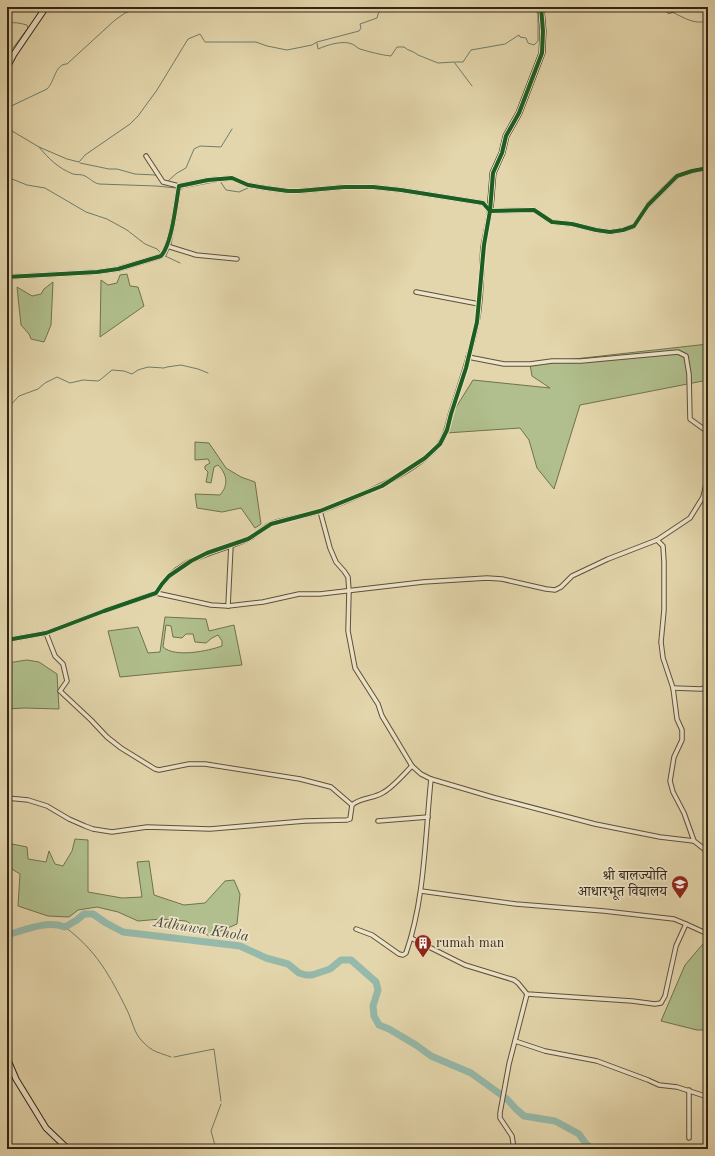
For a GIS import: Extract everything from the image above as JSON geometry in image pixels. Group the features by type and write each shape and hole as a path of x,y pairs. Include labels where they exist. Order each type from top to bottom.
{"street":[{"path":"7,67 14,54 46,7"},
{"path":"156,593 169,576 179,568 207,553 248,539 271,524 320,511 382,486 425,458 440,444 447,430 458,394 477,322 484,245 490,211 494,172 502,153 506,136 519,113 542,53 543,31 541,7"},
{"path":"669,11 682,7"},
{"path":"146,156 163,182 179,186 208,180 232,178 248,185 288,191 344,187 373,187 483,203 490,211"},
{"path":"490,211 534,210 552,222 610,232 623,230 634,226 648,204 677,176 708,168"},
{"path":"7,277 97,272 118,269 162,255 167,246 179,186"},
{"path":"167,246 196,254 237,259"},
{"path":"416,292 479,304"},
{"path":"468,357 504,364 517,364 552,361 581,361 678,352 686,356 689,374 690,419 708,432"},
{"path":"7,640 46,633 104,610 156,593 211,605 228,606 263,602 299,594 320,594 424,582 487,578 502,579 555,590 561,587 572,576 608,559 658,540 690,518 703,497 708,476"},
{"path":"320,511 330,548 336,562 348,577 348,631 355,668 378,704 382,716 412,766 421,774 432,779 492,797 595,824 660,837 694,841 708,852"},
{"path":"658,540 663,546 664,562 664,610 660,642 663,658 673,688 677,719 682,730 682,740 674,757 670,781 673,792 684,813 694,841"},
{"path":"228,606 231,545"},
{"path":"46,633 55,656 63,664 65,671 67,681 60,692 91,720 107,737 121,748 154,769 159,770 189,764 205,764 300,779 332,787 352,805"},
{"path":"673,688 701,689 708,687"},
{"path":"7,798 28,800 47,806 68,819 85,826 112,832 147,827 210,829 347,820 350,819 352,805 356,801 385,792 412,766"},
{"path":"356,929 372,935 399,954 404,955 406,953 411,938 421,891 432,779"},
{"path":"378,821 428,816"},
{"path":"421,891 516,904 604,911 674,919 708,934"},
{"path":"411,938 465,965 514,980 527,994 655,1004 661,1003 664,996 676,946 686,924"},
{"path":"514,1149 512,1136 500,1118 500,1113 509,1064 527,994"},
{"path":"515,1041 551,1052 597,1061 659,1085 677,1087 708,1097"},
{"path":"7,1058 16,1079 46,1128 68,1149"},
{"path":"689,1090 689,1138"}],"green space":[{"path":"127,274 130,286 138,287 144,306 100,337 101,280 108,285 117,283 120,275"},
{"path":"53,282 51,325 44,342 31,339 29,334 21,325 17,287 32,296 41,294 44,289"},
{"path":"708,344 708,380 580,405 554,489 537,468 529,440 520,428 446,433 450,417 473,380 550,388 532,376 530,364"},
{"path":"195,442 209,443 226,468 241,477 255,482 261,524 255,528 241,508 222,512 197,508 195,494 220,495 225,487 226,480 221,468 218,465 214,467 211,483 206,482 208,472 205,469 205,466 210,463 208,459 195,460"},
{"path":"165,617 206,619 209,631 234,625 242,665 120,677 108,631 138,627 148,653 160,652","holes":["166,625 171,626 173,637 182,638 186,634 193,634 195,642 206,643 218,635 222,641 222,646 209,650 183,653 168,650 163,647"]},
{"path":"27,660 39,662 57,674 59,709 7,709 7,663"},
{"path":"75,839 88,840 88,892 122,898 142,897 137,862 149,861 154,895 184,905 205,903 225,881 234,880 240,894 237,924 209,936 186,921 161,919 138,921 118,912 97,907 78,910 69,917 48,916 18,906 20,874 7,866 7,843 27,847 28,859 46,862 49,851 55,864 63,866 72,851"},
{"path":"708,938 708,1030 697,1030 661,1021 685,965"}],"waterway":[{"path":"7,108 47,89 60,67 67,64 115,20 125,13 137,8 174,7"},
{"path":"7,128 39,147 67,159 79,162 85,155 130,124 138,116 157,90 188,39 200,34 205,42 256,42 287,50 312,45 317,42 359,31 361,28 360,24 377,18 382,9 390,7"},
{"path":"455,62 463,62 471,50 505,44 519,35 520,37 526,38 528,43 534,45 538,41 538,15 535,7"},
{"path":"663,7 668,10"},
{"path":"672,12 685,19 698,22 708,21"},
{"path":"7,23 24,24 27,25 28,28 13,48"},
{"path":"317,43 318,49 335,44 348,43 353,44 360,49 391,56 397,47 404,47 418,55 438,63 454,62 472,86"},
{"path":"168,181 177,173 186,168 194,149 200,146 221,147 232,129"},
{"path":"39,147 58,166 73,174 84,175 99,184 156,186 176,188 177,190"},
{"path":"80,163 109,169 117,169 135,174 155,175 158,178"},
{"path":"7,177 27,185 45,188 86,212 107,219 127,230 145,244 157,249 161,253"},
{"path":"180,192 182,188 220,181 226,190 239,192 248,188"},
{"path":"171,245 180,192"},
{"path":"166,256 169,249"},
{"path":"163,255 180,263"},
{"path":"7,409 19,396 38,389 45,383 57,377 70,383 83,380 98,381 112,370 124,371 132,374 138,370 148,367 164,368 181,365 208,373"},
{"name":"Adhuwa Khola","path":"7,935 43,925 58,925 65,927 84,914 93,914 123,932 240,946 266,958 288,964 299,973 306,975 312,975 330,969 341,960 351,960 376,982 378,990 373,1006 374,1016 379,1025 389,1029 416,1045 431,1056 471,1073 507,1099 524,1116 555,1121 579,1134 586,1144 592,1149"},
{"path":"65,927 86,945 102,965 121,998 139,1038 153,1050 171,1057"},
{"path":"174,1057 214,1049 221,1101"},
{"path":"216,1149 211,1131 221,1104"}],"cycle path":[{"path":"7,640 46,633 156,593 169,576 191,561 207,553 248,539 271,524 320,511 382,486 425,458 440,444 447,430 466,368 477,322 484,245 490,211 493,173 502,153 506,136 519,113 542,53 543,31 541,7"},
{"path":"7,277 97,272 118,269 161,256 165,250 171,233 179,186 208,180 232,178 248,185 288,191 344,187 373,187 401,190 483,203 490,211 534,210 552,222 572,224 610,232 623,230 634,226 648,205 677,176 708,168"}],"place":[{"name":"श्री बालज्योति आधारभूत विद्यालय","path":"680,899"},
{"name":"rumah man","path":"423,958"}]}
